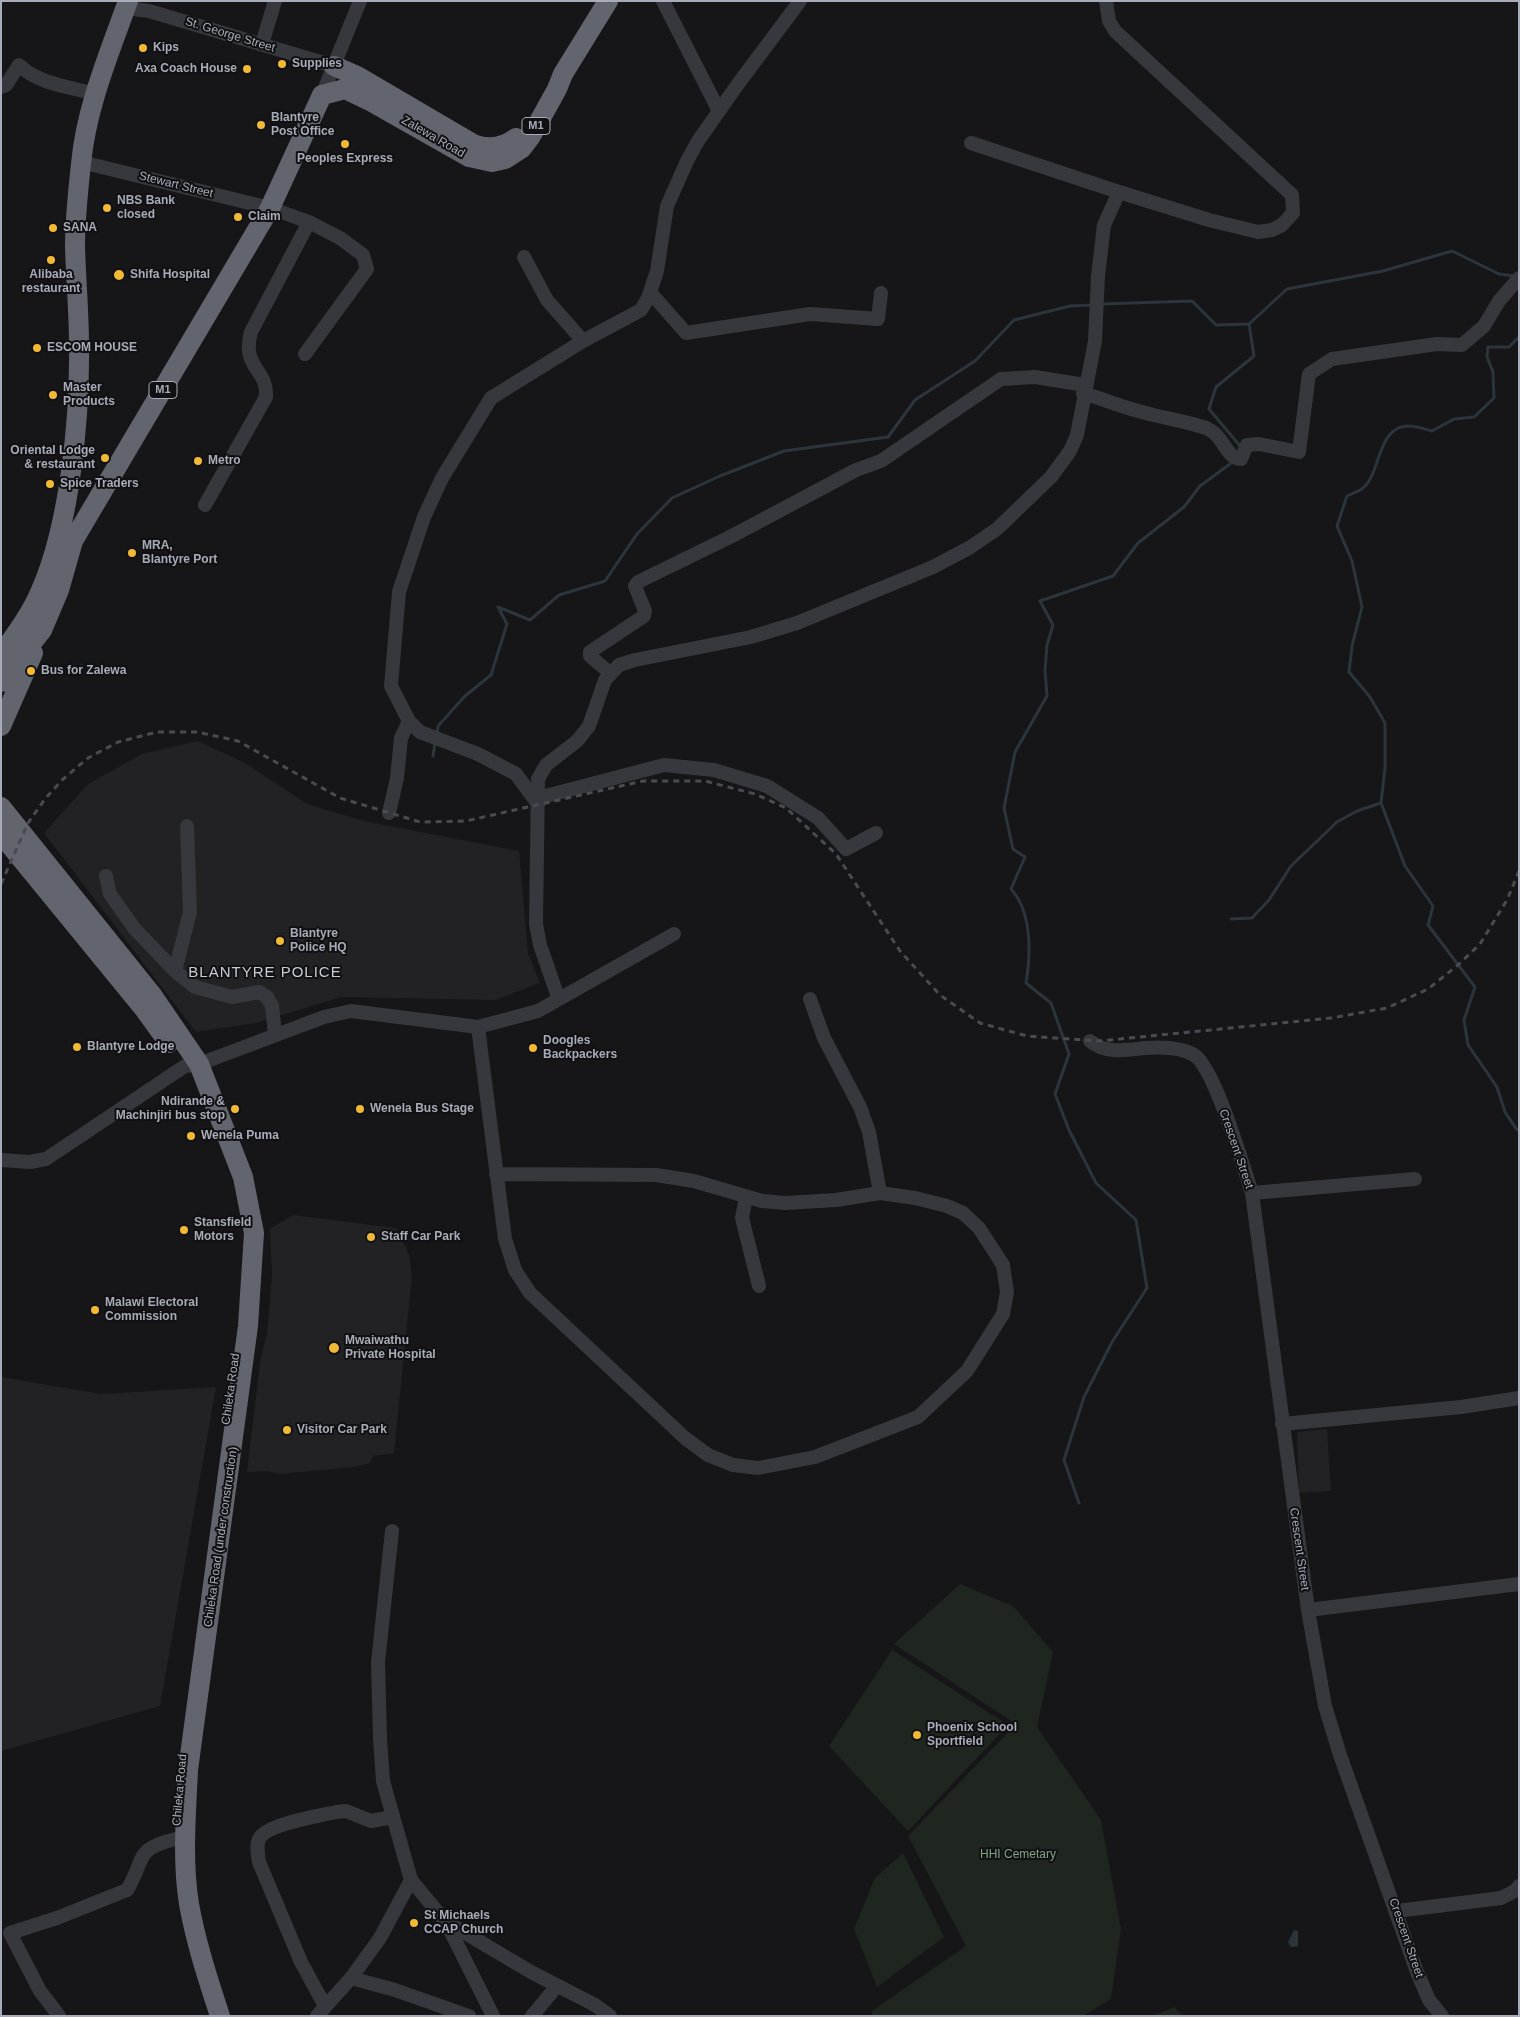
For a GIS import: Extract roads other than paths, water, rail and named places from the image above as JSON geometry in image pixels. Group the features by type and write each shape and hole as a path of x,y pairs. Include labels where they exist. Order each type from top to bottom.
{"highway":[{"name":"Zalewa Road","path":"322,95 345,89 372,102 469,157 492,162 512,156 526,142 557,89 563,74 608,1"},
{"path":"1,655 32,609 47,574 64,503 76,426 79,346 75,245 81,162 86,130 96,94 127,5"},
{"name":"Zalewa Road","path":"334,66 358,76 459,137 482,147 493,148 511,142 519,136 551,85 563,74"},
{"name":"M1","path":"1,682 42,630 59,590 73,541 270,208 322,95"},
{"path":"1,726 42,630"},
{"path":"1,807 152,995 192,1065"},
{"path":"1,834 192,1065"},
{"name":"Chileka Road","path":"192,1065 235,1175 246,1254 244,1289 233,1380 181,1764 176,1839 178,1880 185,1921 196,1974 210,2016"},
{"name":"Chileka Road (under construction)","path":"192,1065 243,1177 254,1233 248,1326 188,1770 184,1840 189,1903 200,1952 220,2016"}],"street":[{"path":"262,44 275,1"},
{"path":"322,95 360,1"},
{"path":"662,1 719,111"},
{"path":"538,801 516,774 478,754 420,732 409,721 391,686 399,592 424,517 435,494 491,398 583,342 641,310 657,271 667,206 698,142 765,46 800,1"},
{"path":"971,143 1209,220 1258,232 1272,230 1282,225 1292,213 1294,203 1292,195 1115,31 1109,21 1106,1"},
{"name":"St. George Street","path":"127,5 334,66"},
{"path":"1,87 6,85 19,65 28,74 96,94"},
{"name":"Stewart Street","path":"81,162 270,208 309,222 340,238 363,255 367,269 305,354"},
{"path":"558,997 540,945 536,924 538,778 541,771 577,741 589,726 605,680 619,665 715,645 797,623 933,568 970,548 997,529 1060,466 1070,451 1077,434 1097,326 1098,276 1104,225 1119,192"},
{"path":"205,505 266,397 267,388 248,356 247,346 250,332 309,222"},
{"path":"524,257 547,300 583,342"},
{"path":"610,673 590,656 590,652 644,616 645,611 635,586 638,582 732,536 856,470 881,461 1001,379 1035,377 1084,389 1140,412 1207,429 1222,439 1232,457 1236,459 1242,459 1247,445 1259,444 1299,452 1309,374 1332,359 1437,344 1462,345 1484,326 1499,301 1519,278"},
{"path":"650,292 686,333 810,314 878,318 881,293"},
{"path":"389,813 397,778 401,738 409,721"},
{"path":"538,801 664,765 714,770 767,786 818,818 846,849 876,833"},
{"path":"175,971 190,912 187,826"},
{"path":"106,876 110,894 134,928 175,971 195,987 232,997 259,992 267,997 272,1006 275,1034"},
{"path":"1,1160 30,1162 46,1159 192,1065 324,1017 351,1011 478,1027 538,1010 558,997 674,934"},
{"path":"810,999 824,1038 860,1107 869,1132 880,1193"},
{"path":"478,1027 496,1174 505,1239 515,1270 530,1293 685,1438 708,1455 733,1465 758,1468 815,1457 918,1417 968,1371 1003,1314 1007,1292 1003,1265 979,1228 963,1213 947,1206 915,1198 880,1193 836,1200 785,1203 746,1197 694,1181 656,1175 496,1174"},
{"name":"Crescent Street","path":"1090,1041 1098,1047 1121,1051 1169,1048 1194,1055 1206,1068 1231,1130 1252,1193 1308,1610 1327,1714 1340,1755 1429,2000 1442,2016"},
{"path":"1252,1193 1414,1179"},
{"path":"746,1197 742,1218 759,1286"},
{"path":"1282,1424 1461,1407 1519,1398"},
{"path":"392,1531 378,1662 380,1738 384,1781 411,1880 445,1921 493,2016"},
{"path":"1308,1610 1519,1584"},
{"path":"393,1817 371,1821 346,1811 336,1812 273,1827 259,1838 257,1846 259,1862 321,2011 351,1978 380,1938 411,1880"},
{"path":"59,2016 40,1991 10,1933 57,1918 127,1890 136,1868 149,1848 156,1844 176,1839"},
{"path":"1397,1911 1493,1900 1515,1891 1519,1886"},
{"path":"445,1921 466,1935 557,1986 595,2005 610,2016"},
{"path":"351,1978 395,1990 469,2016"},
{"path":"532,2016 557,1986"}],"waterway":[{"path":"1102,304 1192,301 1216,325 1249,324 1287,289 1383,271 1452,251 1499,274 1514,276"},
{"path":"437,734 438,726 465,696 491,675 507,624 498,607 530,620 559,595 605,581 637,534 672,498 720,476 784,451 888,437 915,400 975,361 1014,320 1070,306 1093,305"},
{"path":"1241,447 1209,409 1216,387 1254,356 1249,324"},
{"path":"1517,1130 1505,1112 1497,1087 1468,1045 1464,1020 1475,987 1428,925 1433,906 1405,866 1381,803 1385,768 1385,723 1370,697 1349,672 1352,646 1362,607 1352,561 1337,526 1347,496 1365,487 1373,474 1387,438 1392,432 1400,427 1409,426 1432,431 1454,419 1474,417 1494,398 1493,372 1487,357 1488,347 1509,347 1519,337"},
{"path":"1079,1503 1064,1460 1084,1397 1112,1342 1147,1288 1136,1220 1096,1183 1069,1130 1055,1094 1069,1054 1051,1003 1026,983 1029,959 1028,933 1023,909 1011,889 1025,857 1013,849 1004,808 1015,752 1047,696 1045,671 1047,645 1053,625 1040,601 1113,576 1138,543 1184,507 1200,486 1234,461"},
{"path":"433,756 435,742"},
{"path":"1231,919 1252,918 1269,900 1291,866 1337,822 1357,811 1381,803"}],"railway":[{"path":"1,884 28,823 45,799 62,780 88,758 118,742 157,732 197,732 238,741 340,798 420,822 466,821 643,781 705,781 755,794 786,808 836,854 900,951 940,995 980,1023 1027,1036 1100,1041 1331,1018 1387,1008 1428,989 1480,944 1507,900 1519,871"}],"place":[{"name":"Kips","path":"143,48"},
{"name":"Supplies","path":"282,64"},
{"name":"Axa Coach House","path":"247,69"},
{"name":"Blantyre Post Office","path":"261,125"},
{"name":"Peoples Express","path":"345,144"},
{"name":"NBS Bank closed","path":"107,208"},
{"name":"Claim","path":"238,217"},
{"name":"SANA","path":"53,228"},
{"name":"Alibaba restaurant","path":"51,260"},
{"name":"Shifa Hospital","path":"119,275"},
{"name":"ESCOM HOUSE","path":"37,348"},
{"name":"Master Products","path":"53,395"},
{"name":"Oriental Lodge & restaurant","path":"105,458"},
{"name":"Metro","path":"198,461"},
{"name":"Spice Traders","path":"50,484"},
{"name":"MRA, Blantyre Port","path":"132,553"},
{"name":"Bus for Zalewa","path":"31,671"},
{"name":"Blantyre Police HQ","path":"280,941"},
{"name":"Blantyre Lodge","path":"77,1047"},
{"name":"Doogles Backpackers","path":"533,1048"},
{"name":"Ndirande & Machinjiri bus stop","path":"235,1109"},
{"name":"Wenela Bus Stage","path":"360,1109"},
{"name":"Wenela Puma","path":"191,1136"},
{"name":"Stansfield Motors","path":"184,1230"},
{"name":"Staff Car Park","path":"371,1237"},
{"name":"Malawi Electoral Commission","path":"95,1310"},
{"name":"Mwaiwathu Private Hospital","path":"334,1348"},
{"name":"Visitor Car Park","path":"287,1430"},
{"name":"Phoenix School Sportfield","path":"917,1735"},
{"name":"St Michaels CCAP Church","path":"414,1923"}],"district":[{"name":"BLANTYRE POLICE","path":"265,973"}],"park label":[{"name":"HHI Cemetary","path":"1018,1855"}]}
